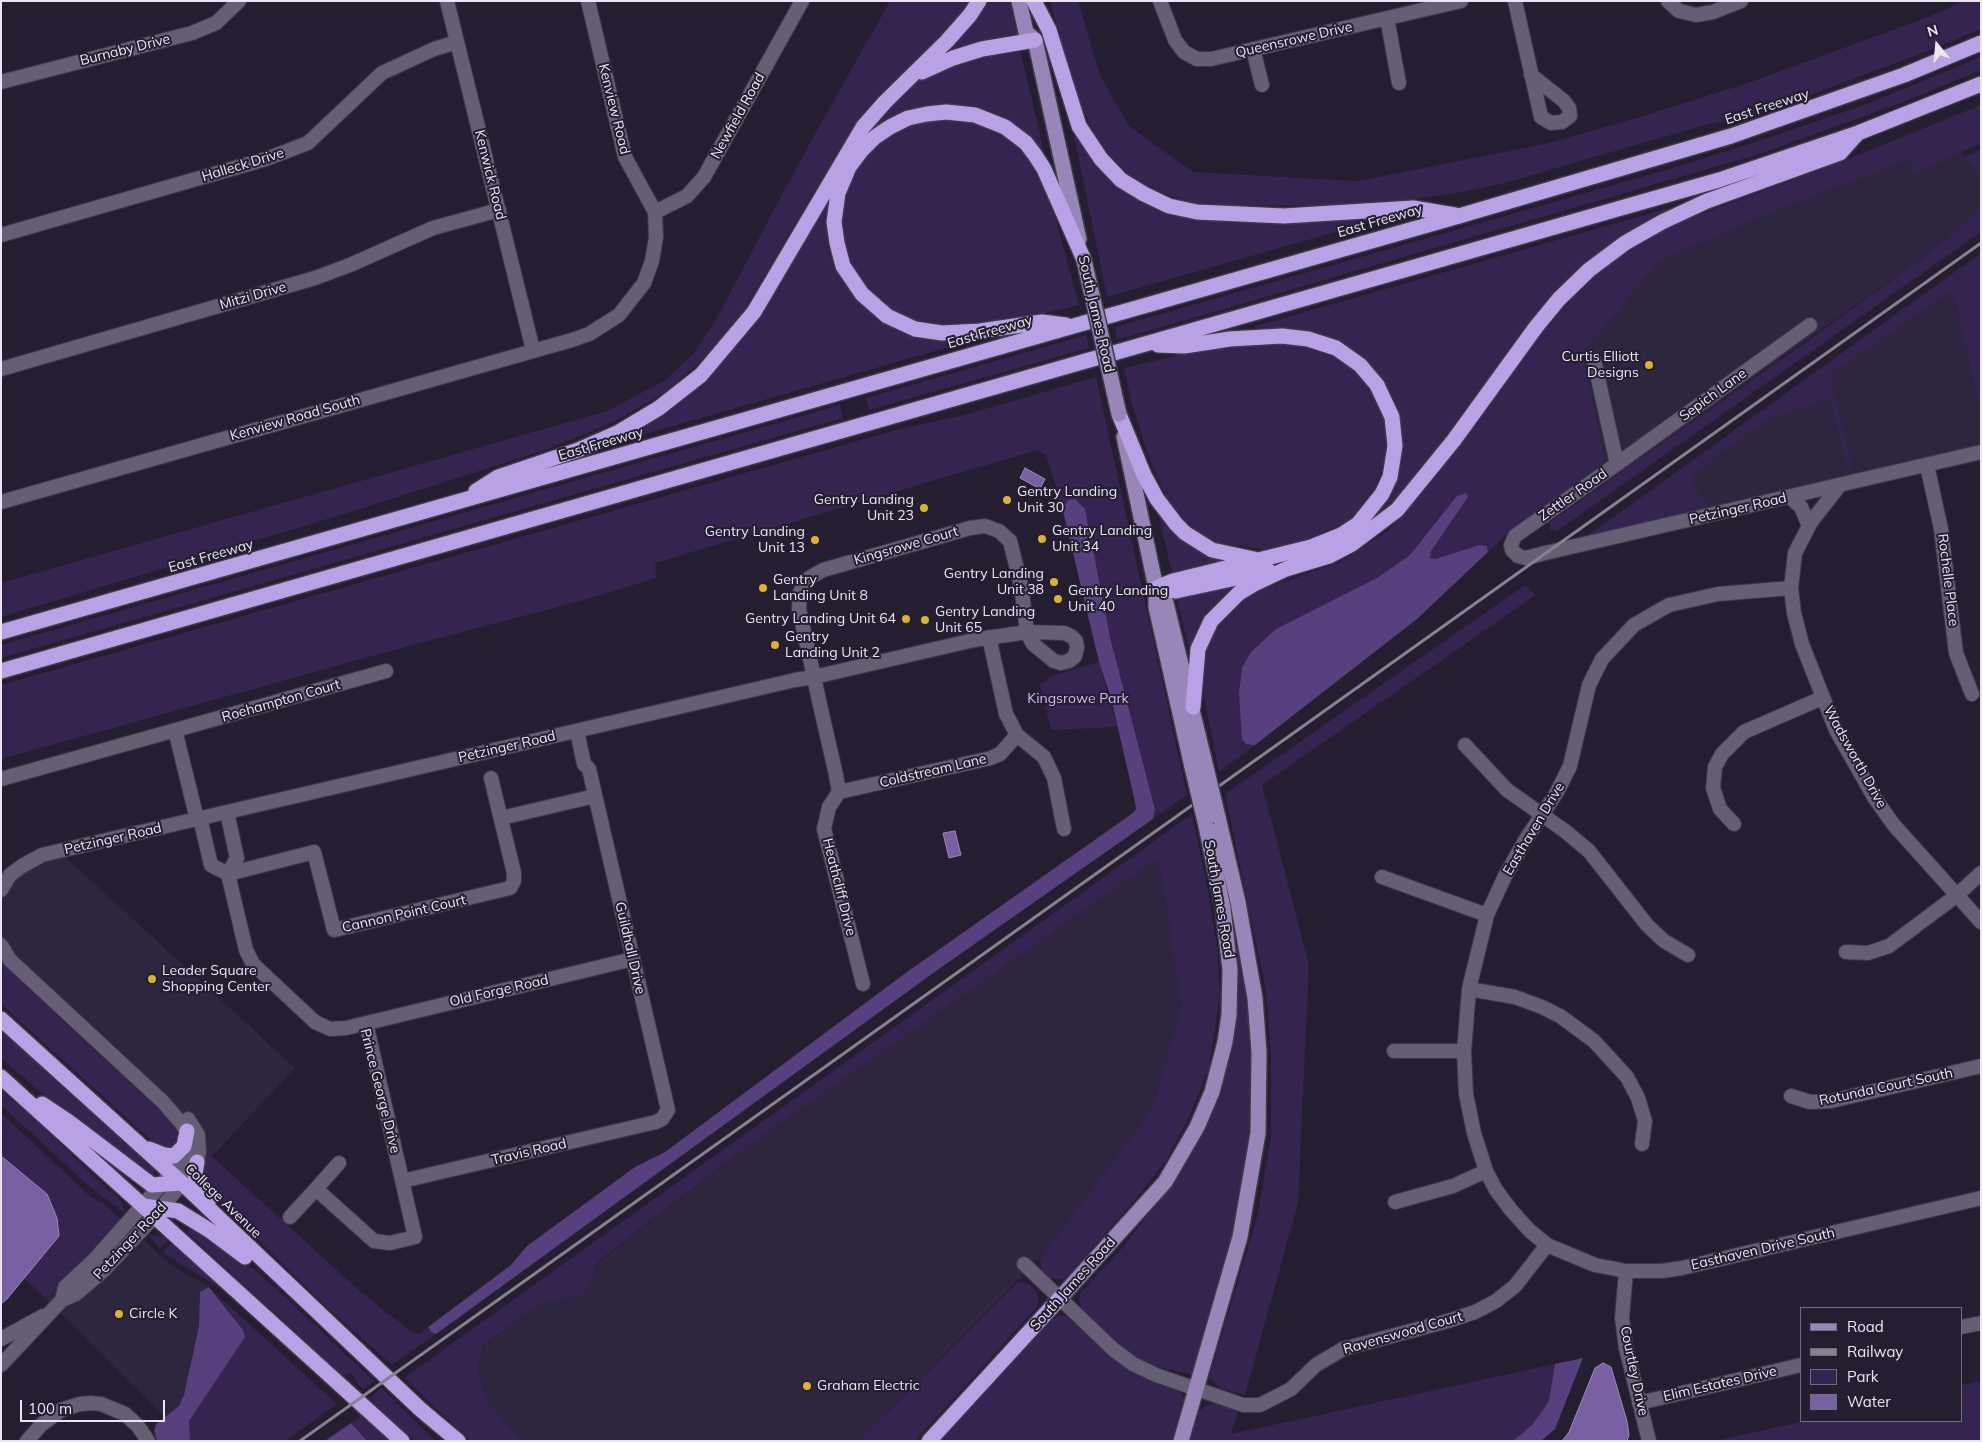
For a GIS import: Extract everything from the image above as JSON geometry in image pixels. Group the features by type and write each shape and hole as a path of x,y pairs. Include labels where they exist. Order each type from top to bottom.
{"highway":[{"path":"462,500 498,477 578,450 619,432 659,408 701,375 754,312 863,127 885,102 912,77 970,16 979,1"},
{"path":"1034,1 1049,30 1079,126 1101,159 1121,180 1144,194 1169,206 1197,212 1284,216 1413,208 1459,216"},
{"path":"912,77 941,63 982,48 1035,40"},
{"name":"East Freeway","path":"1,632 1459,216 1782,120 1904,75 1981,43"},
{"path":"1,671 1718,180 1858,133 1981,84"},
{"path":"1072,326 1042,322 980,331 942,333 915,329 895,321 879,311 862,294 843,266 834,222 838,193 850,167 861,151 875,137 890,127 908,118 927,114 946,112 975,115 1010,131 1035,155 1044,169 1084,260"},
{"path":"1156,588 1176,590 1266,571 1286,569 1316,561 1341,550 1370,532 1397,510 1438,461 1514,355 1553,306 1574,283 1607,256 1643,232 1707,201 1840,153 1858,133"},
{"path":"1142,345 1184,346 1260,336 1308,338 1336,348 1369,373 1383,394 1394,429 1394,462 1382,494 1358,524 1326,542 1263,560 1173,580 1156,588"},
{"path":"1119,414 1144,475 1157,499 1176,524 1196,541 1212,550 1239,557 1263,560"},
{"path":"1193,707 1198,649 1211,621 1239,593 1286,569"},
{"name":"College Avenue","path":"1,1019 138,1145 172,1181 355,1346 420,1409 458,1441"},
{"path":"5,1080 69,1122 152,1185 172,1181"},
{"path":"5,1080 153,1210 402,1441"},
{"path":"138,1145 164,1155 174,1156 184,1146 186,1131"},
{"path":"197,1162 195,1174 201,1192 238,1228 252,1252"},
{"path":"153,1210 178,1211 209,1230 302,1300"},
{"name":"South James Road","path":"930,1441 1060,1298"}],"main road":[{"name":"South James Road","path":"1019,1 1026,32 1035,40 1119,414 1156,588 1156,607 1212,822 1238,902 1255,998 1259,1052 1258,1134 1240,1237 1180,1441"},
{"name":"South James Road","path":"1034,1 1040,30 1035,40"},
{"name":"South James Road","path":"1156,588 1166,603 1193,707 1198,763"},
{"name":"South James Road","path":"1060,1298 1164,1182 1198,1127 1212,1092 1225,1042 1229,1015 1230,970 1212,822"},
{"path":"420,1409 447,1441"}],"street":[{"name":"Burnaby Drive","path":"1,82 192,33 216,23 239,1"},
{"name":"Kenwick Road","path":"447,1 533,350"},
{"name":"Kenview Road","path":"588,1 625,157 655,212 656,237 652,261 644,283 619,315 589,334"},
{"name":"Newfield Road","path":"655,212 687,196 704,177 802,1"},
{"name":"Queensrowe Drive","path":"1160,1 1175,40 1184,52 1197,59 1211,59 1461,1"},
{"path":"1516,1 1532,75"},
{"path":"1668,1 1679,11 1704,14 1741,1"},
{"path":"1387,18 1399,83"},
{"name":"Halleck Drive","path":"1,235 266,159 308,143 382,73 434,49 457,42"},
{"path":"1253,49 1262,85"},
{"name":"Mitzi Drive","path":"1,368 315,278 433,228 499,210"},
{"name":"Sepich Lane","path":"1617,464 1810,325"},
{"name":"Kenview Road South","path":"1,502 589,334"},
{"name":"Zettler Road","path":"1515,536 1617,464 1594,360"},
{"name":"Petzinger Road","path":"1515,536 1512,540 1512,550 1518,556 1526,558 1981,452"},
{"name":"Rochelle Place","path":"1928,465 1941,529 1956,653 1972,694"},
{"name":"Wadsworth Drive","path":"1840,485 1809,526 1795,553 1791,588 1794,613 1822,698 1836,730 1874,797 1893,824 1981,922"},
{"path":"1790,497 1801,507 1809,526"},
{"name":"Kingsrowe Court","path":"814,676 800,608 800,592 809,578 823,570 970,528 985,526 999,530 1010,541 1020,577 1027,632"},
{"name":"Easthaven Drive","path":"1547,1245 1511,1210 1486,1171 1471,1123 1466,1094 1464,1051 1469,988 1487,915 1505,876 1557,792 1570,766 1589,685 1602,659 1634,625 1669,606 1690,599 1727,593 1791,588"},
{"name":"Petzinger Road","path":"1,890 16,870 32,859 42,855 814,676 989,638 1027,632"},
{"path":"989,638 1006,714 1017,735 1044,757 1054,778 1064,829"},
{"name":"Roehampton Court","path":"1,779 386,671"},
{"path":"814,676 840,792"},
{"path":"1734,824 1720,809 1713,788 1715,767 1722,754 1744,732 1822,698"},
{"path":"175,730 211,865 228,874 237,858 226,812"},
{"name":"Guildhall Drive","path":"580,730 584,764 589,769 668,1110 662,1119 656,1122"},
{"name":"Coldstream Lane","path":"840,792 991,758 1000,754 1017,735"},
{"path":"1465,745 1507,790 1589,851 1632,906 1659,936 1688,955"},
{"name":"Cannon Point Court","path":"228,874 314,852 334,930 510,888 514,881 514,873 491,778"},
{"name":"Heathcliff Drive","path":"840,792 829,808 824,829 863,984"},
{"path":"501,818 595,796"},
{"path":"1846,952 1868,953 1889,946 1956,896 1981,873"},
{"name":"Prince George Drive","path":"228,874 246,950 253,964 315,1022 330,1028 346,1028 366,1023 415,1236 390,1243 374,1241 316,1189"},
{"path":"1382,877 1487,915"},
{"path":"1,945 10,960 163,1102 186,1131"},
{"name":"Old Forge Road","path":"366,1023 633,960"},
{"path":"1469,988 1515,997 1542,1007 1560,1016 1594,1041 1627,1077 1638,1098 1645,1121 1642,1144"},
{"path":"1394,1052 1464,1051"},
{"name":"Rotunda Court South","path":"1791,1096 1810,1102 1831,1101 1981,1066"},
{"path":"163,1102 175,1107 187,1117 195,1128 199,1142 197,1162"},
{"name":"Travis Road","path":"402,1181 656,1122"},
{"name":"Petzinger Road","path":"1,1365 62,1300 76,1294 103,1271 153,1210 188,1153 190,1142 186,1131"},
{"name":"Petzinger Road","path":"153,1210 172,1181 197,1162"},
{"path":"290,1217 339,1163"},
{"path":"1395,1202 1453,1186 1486,1171"},
{"name":"Easthaven Drive South","path":"1547,1245 1595,1265 1626,1271 1662,1271 1682,1268 1981,1198"},
{"name":"Ravenswood Court","path":"1024,1264 1114,1350 1133,1364 1156,1375 1242,1405 1260,1405 1290,1389 1326,1357 1344,1348 1448,1321 1475,1312 1496,1301 1515,1286 1547,1245"},
{"name":"Courtley Drive","path":"1626,1271 1622,1318 1626,1348 1649,1441"},
{"path":"1,1339 51,1312"},
{"path":"1962,1327 1981,1323"},
{"name":"Elim Estates Drive","path":"1640,1403 1800,1365"},
{"path":"27,1441 54,1414 80,1404 96,1404 110,1407 125,1414 138,1426 148,1441"}],"shaded area":[{"path":"1961,152 1977,169 1981,181 1981,206 1940,245 1613,478 1606,465 1583,354 1659,261 1781,209 1909,160 1915,173"},
{"path":"1948,294 1954,295 1981,414 1981,446 1710,510 1689,476 1769,419 1829,399 1847,470 1830,375"},
{"path":"1466,493 1468,497 1431,551 1430,558 1435,559 1480,545 1487,546 1488,552 1417,619 1255,745 1246,744 1242,739 1239,693 1242,667 1251,652 1276,629 1377,578 1410,555 1457,496"},
{"path":"1075,499 1085,509 1111,641 1155,809 1153,819 936,971 436,1334 431,1332 428,1327 511,1265 527,1246 635,1167 665,1152 907,972 1133,813 1136,809 1135,802 1111,698 1099,662 1062,507 1069,500"},
{"path":"59,851 295,1068 212,1156 177,1133 173,1123 46,1005 1,959 1,886"},
{"path":"1153,862 1159,864 1183,1005 1152,1109 1040,1258 858,1441 522,1441 516,1436 487,1401 478,1369 482,1348 538,1303 584,1296 599,1262 740,1152"},
{"path":"123,1221 171,1265 209,1287 200,1292 199,1326 184,1395 179,1406 165,1417 45,1298 62,1280 89,1259"},
{"path":"209,1287 243,1330 245,1337 189,1421 190,1441 157,1441 154,1431 156,1424 179,1406 184,1395 199,1326 200,1292"},
{"path":"1583,1358 1555,1429 1541,1441 1513,1441 1532,1425 1549,1401 1555,1364"},
{"path":"351,1423 367,1441 325,1441"}],"green space":[{"path":"890,1 972,1 954,22 886,89 851,130 743,312 714,350 667,391 614,422 545,450 344,514 1,617 1,583 607,411 664,381 693,354 714,323 801,159"},
{"path":"987,1 1010,1 1018,34 980,41 947,52 945,50"},
{"path":"1050,1 1078,1 1100,75 1128,125 1193,172 1358,181 1545,144 1633,119 1748,83 1939,13 1962,1 1981,1 1981,29 1770,110 1702,126 1501,184 1463,192 1369,205 1219,206 1193,203 1154,190 1132,178 1098,143 1075,90"},
{"path":"1014,48 1021,53 1045,156 1031,141 1001,118 968,107 953,105 866,137 863,135 879,114 914,83 927,75 945,66"},
{"path":"1981,57 1981,70 1911,99 1760,154 1117,340 1115,327 1673,168 1867,104"},
{"path":"1981,105 1981,143 1915,174 1909,160 1781,209 1659,261 1583,354 1606,465 1514,528 1488,552 1487,546 1480,545 1435,559 1430,558 1431,551 1426,537 1410,555 1377,578 1251,652 1242,667 1239,693 1246,744 1255,745 1219,772 1203,692 1206,651 1213,633 1223,618 1236,604 1252,593 1340,562 1388,531 1428,486 1536,340 1578,292 1598,273 1650,237 1680,222 1823,169"},
{"path":"941,119 981,122 1010,138 1026,152 1051,201 1079,305 1017,320 952,326 916,321 882,304 871,294 852,267 845,251 841,223 848,185 869,153 881,141 913,124"},
{"path":"1072,126 1157,204 1375,216 1375,221 1107,297"},
{"path":"1981,149 1981,181 1977,169 1964,157"},
{"path":"832,184 828,223 878,316 969,337 970,341 607,445 702,378"},
{"path":"1981,206 1981,232 1557,531 1550,530 1550,522 1805,343 1940,245"},
{"path":"1669,208 1671,211 1614,242 1584,265 1519,338 1410,486 1393,504 1366,527 1400,454 1365,361 1256,330 1255,326"},
{"path":"1981,253 1981,414 1954,296 1948,294 1830,375 1853,469 1847,470 1829,399 1769,419 1690,476 1710,510 1583,539"},
{"path":"1086,335 1089,348 869,410 866,398"},
{"path":"1263,341 1309,346 1347,363 1373,391 1381,407 1388,442 1387,457 1376,486 1360,510 1346,522 1298,544 1263,549 1214,542 1193,529 1170,505 1150,460 1131,401 1124,368 1196,351"},
{"path":"1096,377 1187,795 1153,819 1155,809 1111,641 1085,509 1069,500 1062,507 1046,455 1037,450 655,563 656,578 588,599 394,650 1,759 1,685 903,428 960,416"},
{"path":"840,405 843,418 1,658 1,645"},
{"path":"1157,508 1223,559 1224,562 1172,574"},
{"path":"1245,582 1201,628 1189,649 1177,600"},
{"path":"1525,585 1536,595 1262,785 1309,964 1298,1203 1245,1395 1222,1389 1209,1378 1257,1217 1271,1137 1271,1056 1266,991 1225,794"},
{"name":"Kingsrowe Park","path":"1099,662 1117,727 1051,730 1040,685 1051,676"},
{"path":"1192,814 1208,890 1218,953 1220,996 1209,1068 1189,1117 1166,1161 1128,1208 1064,1280 1048,1278 1041,1270 1040,1258 1152,1109 1182,1005 1159,864 1153,862 740,1152 599,1261 584,1296 538,1304 482,1347 478,1369 487,1401 522,1441 471,1441 404,1378"},
{"path":"1240,948 1251,1028 1254,1076 1250,1138 1237,1217 1226,1262 1192,1374 1152,1366 1127,1352 1082,1309 1079,1300 1080,1293 1118,1253 1161,1197 1200,1138 1220,1097 1232,1042 1235,949"},
{"path":"1,959 46,1005 173,1123 177,1133 177,1144 171,1150 159,1147 1,1004"},
{"path":"1,1028 150,1165 154,1169 154,1180 48,1098 1,1058"},
{"path":"1,1090 41,1125 109,1191 111,1190 122,1202 125,1213 92,1189 1,1105"},
{"path":"1,1113 91,1197 104,1204 123,1221 89,1259 62,1280 45,1298 24,1278 59,1236 47,1194 1,1156"},
{"path":"204,1149 361,1292 413,1333 419,1334 428,1327 436,1334 392,1365 330,1310 211,1194 214,1190 210,1187 206,1191 200,1176"},
{"path":"193,1226 255,1270 374,1381 364,1389 357,1384 357,1381 350,1372 345,1377 187,1232"},
{"path":"149,1236 162,1236 169,1239 160,1248"},
{"path":"173,1242 220,1287 165,1254 164,1250"},
{"path":"1018,1282 1030,1284 1036,1291 1039,1299 1037,1307 915,1441 858,1441"},
{"path":"215,1293 337,1404 285,1441 190,1441 189,1421 245,1337 243,1330"},
{"path":"1060,1315 1066,1316 1121,1365 1142,1376 1178,1389 1184,1399 1172,1441 936,1441 1053,1319"},
{"path":"1555,1364 1549,1401 1532,1425 1513,1441 1189,1441 1199,1411 1207,1405 1221,1403 1238,1412 1231,1434"},
{"path":"1981,1381 1981,1441 1715,1441 1800,1422 1962,1422 1962,1385"},
{"path":"381,1388 436,1441 415,1441 383,1412 370,1398"},
{"path":"362,1415 389,1441 367,1441 351,1423"}],"water":[{"path":"1025,468 1045,479 1040,489 1020,478"},
{"path":"955,831 961,855 949,858 943,833"},
{"path":"1,1156 47,1194 57,1218 59,1236 1,1304"},
{"path":"1603,1363 1611,1367 1627,1421 1629,1435 1627,1441 1562,1441 1569,1432 1595,1368"}],"railway":[{"path":"300,1441 1981,243"}],"place":[{"name":"Curtis Elliott Designs","path":"1649,365"},
{"name":"Gentry Landing Unit 30","path":"1007,500"},
{"name":"Gentry Landing Unit 23","path":"924,508"},
{"name":"Gentry Landing Unit 34","path":"1042,539"},
{"name":"Gentry Landing Unit 13","path":"815,540"},
{"name":"Gentry Landing Unit 38","path":"1054,582"},
{"name":"Gentry Landing Unit 8","path":"763,588"},
{"name":"Gentry Landing Unit 40","path":"1058,599"},
{"name":"Gentry Landing Unit 64","path":"906,619"},
{"name":"Gentry Landing Unit 65","path":"925,620"},
{"name":"Gentry Landing Unit 2","path":"775,645"},
{"name":"Leader Square Shopping Center","path":"152,979"},
{"name":"Circle K","path":"119,1314"},
{"name":"Graham Electric","path":"807,1386"}]}
